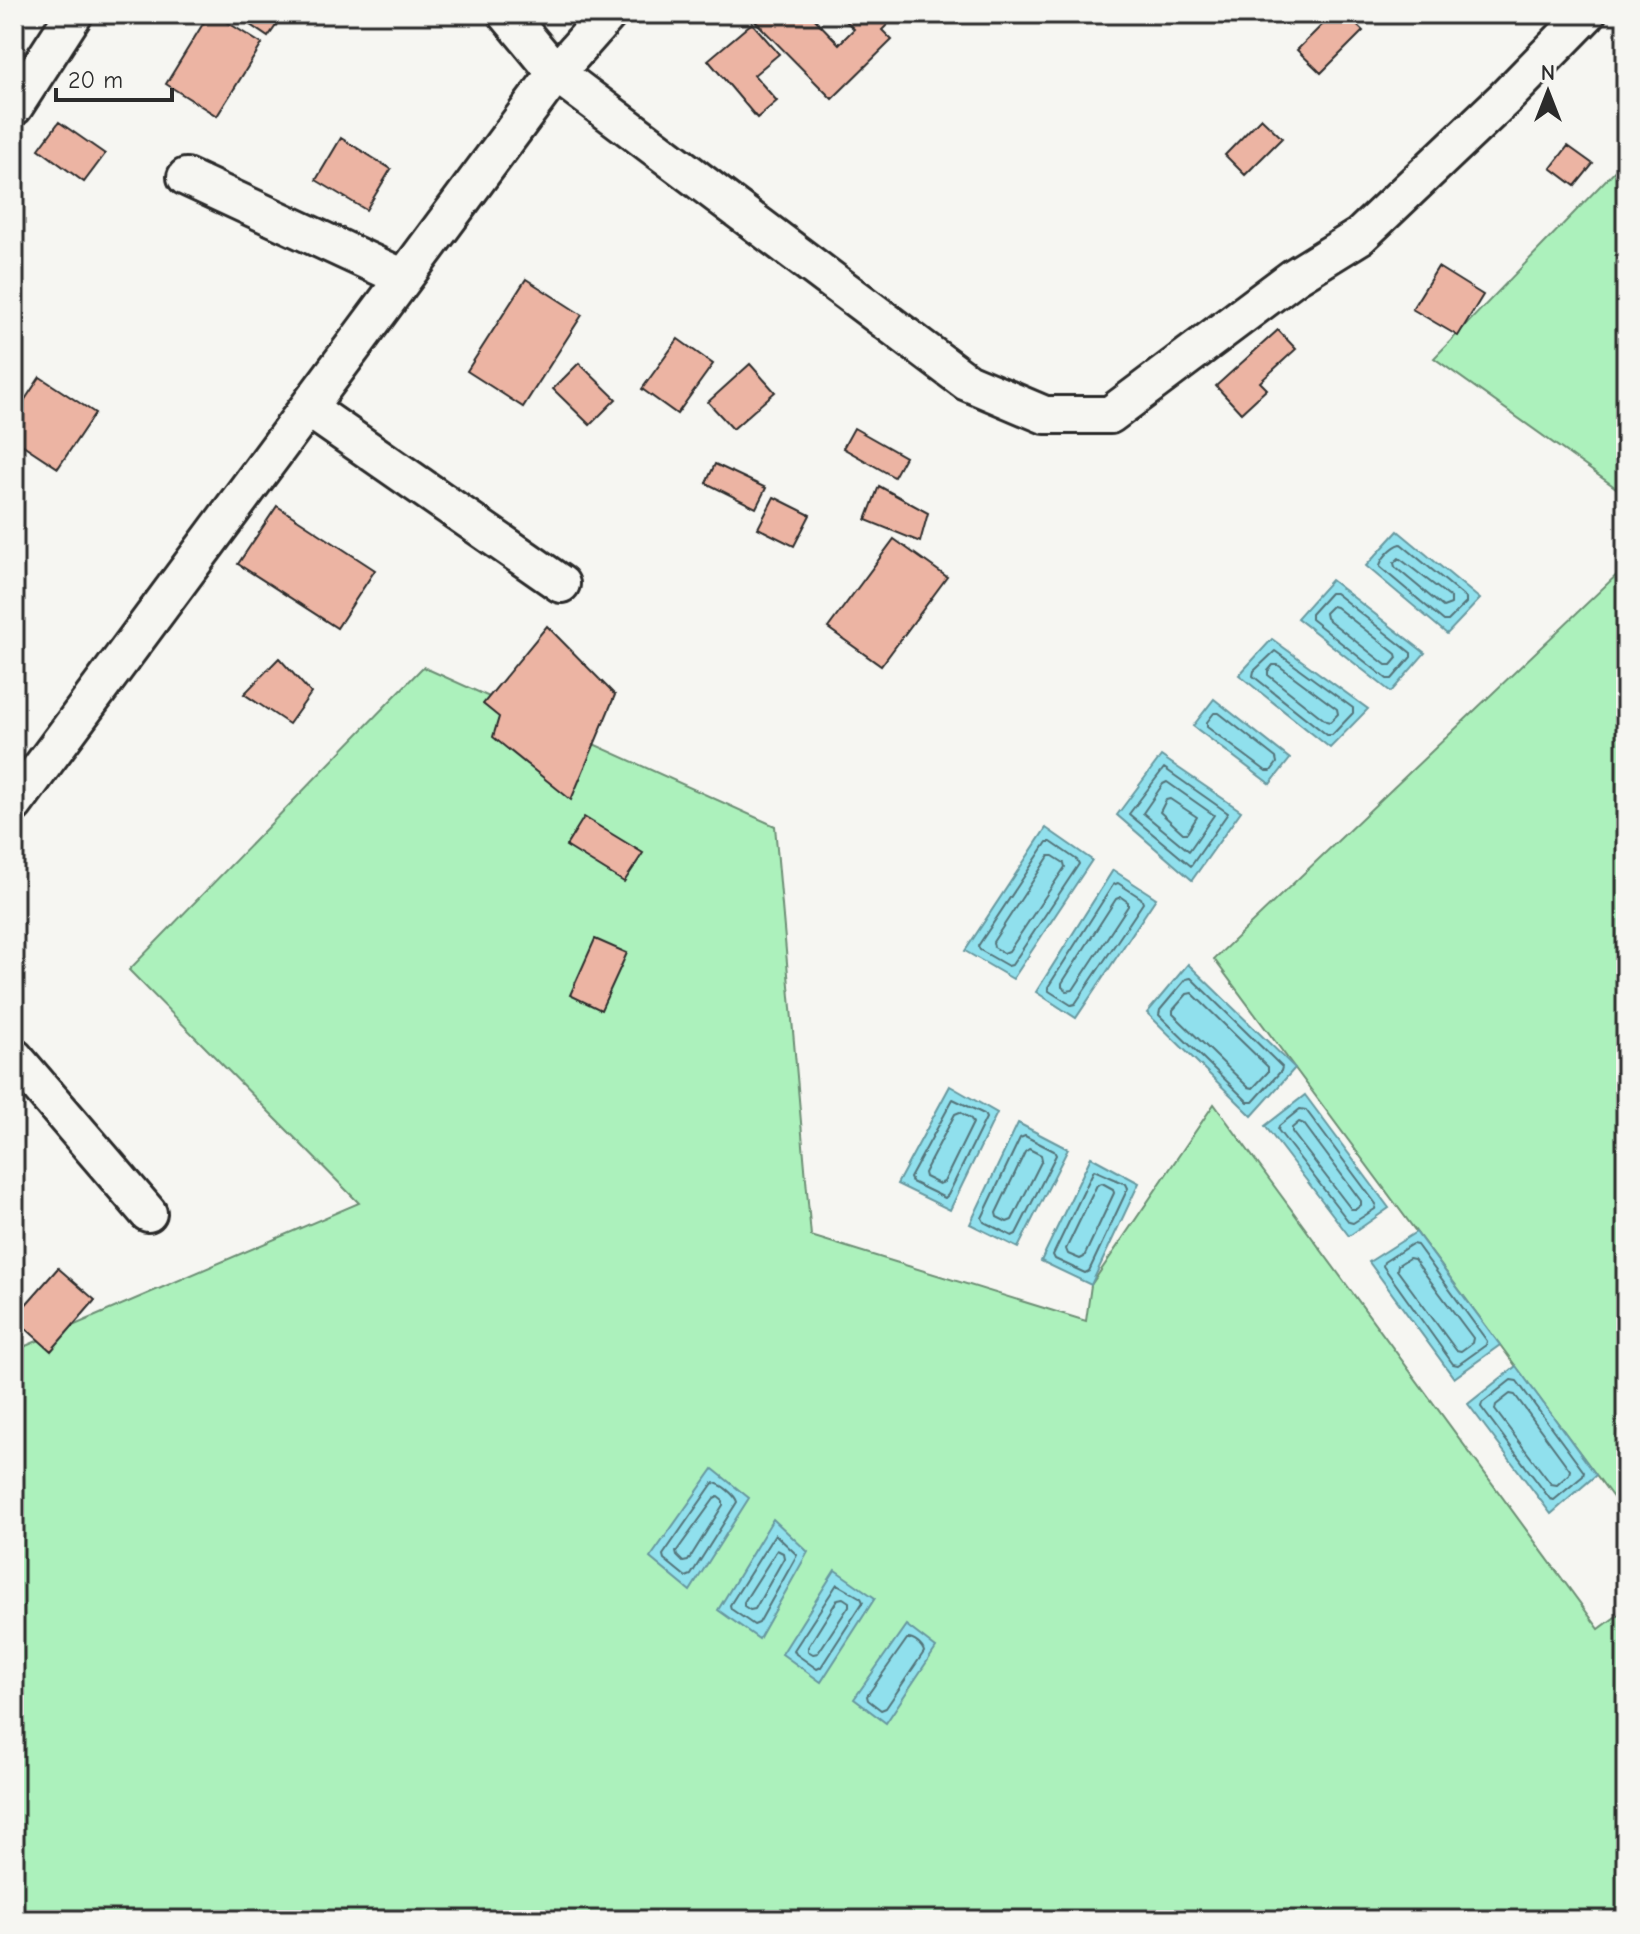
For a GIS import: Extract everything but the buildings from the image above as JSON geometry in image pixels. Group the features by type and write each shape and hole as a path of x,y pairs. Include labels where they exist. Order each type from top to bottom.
{"street":[{"path":"14,107 74,14"},
{"path":"507,14 556,73 967,382 1045,415 1110,415 1294,277 1360,236 1505,98 1587,14"},
{"path":"14,804 556,73 608,14"},
{"path":"186,177 404,278"},
{"path":"308,408 561,584"},
{"path":"14,1057 148,1213"}],"green space":[{"path":"1626,159 1626,495 1434,358"},
{"path":"1626,566 1626,1515 1214,959"},
{"path":"423,667 775,826 811,1236 1086,1321 1091,1285 1214,1104 1599,1629 1626,1609 1626,1920 14,1920 14,1351 359,1203 129,970"}],"water":[{"path":"1398,531 1480,599 1447,634 1366,566"},
{"path":"1331,580 1425,653 1391,692 1297,618"},
{"path":"1272,639 1368,709 1330,748 1239,675"},
{"path":"1214,699 1290,759 1270,784 1193,726"},
{"path":"1161,756 1241,811 1192,880 1117,815"},
{"path":"1046,828 1092,860 1013,979 965,951"},
{"path":"1113,870 1156,898 1076,1018 1036,992"},
{"path":"1188,964 1295,1068 1252,1116 1147,1013"},
{"path":"950,1086 997,1113 950,1210 897,1184"},
{"path":"1305,1095 1389,1208 1349,1236 1265,1126"},
{"path":"1018,1123 1068,1149 1018,1248 970,1224"},
{"path":"1091,1157 1139,1183 1091,1285 1041,1261"},
{"path":"1416,1232 1500,1345 1454,1378 1369,1262"},
{"path":"1516,1366 1596,1475 1551,1514 1468,1404"},
{"path":"713,1469 749,1498 690,1591 650,1558"},
{"path":"773,1519 808,1552 759,1639 718,1610"},
{"path":"835,1570 875,1598 821,1682 782,1654"},
{"path":"906,1625 936,1648 886,1723 854,1699"}]}
